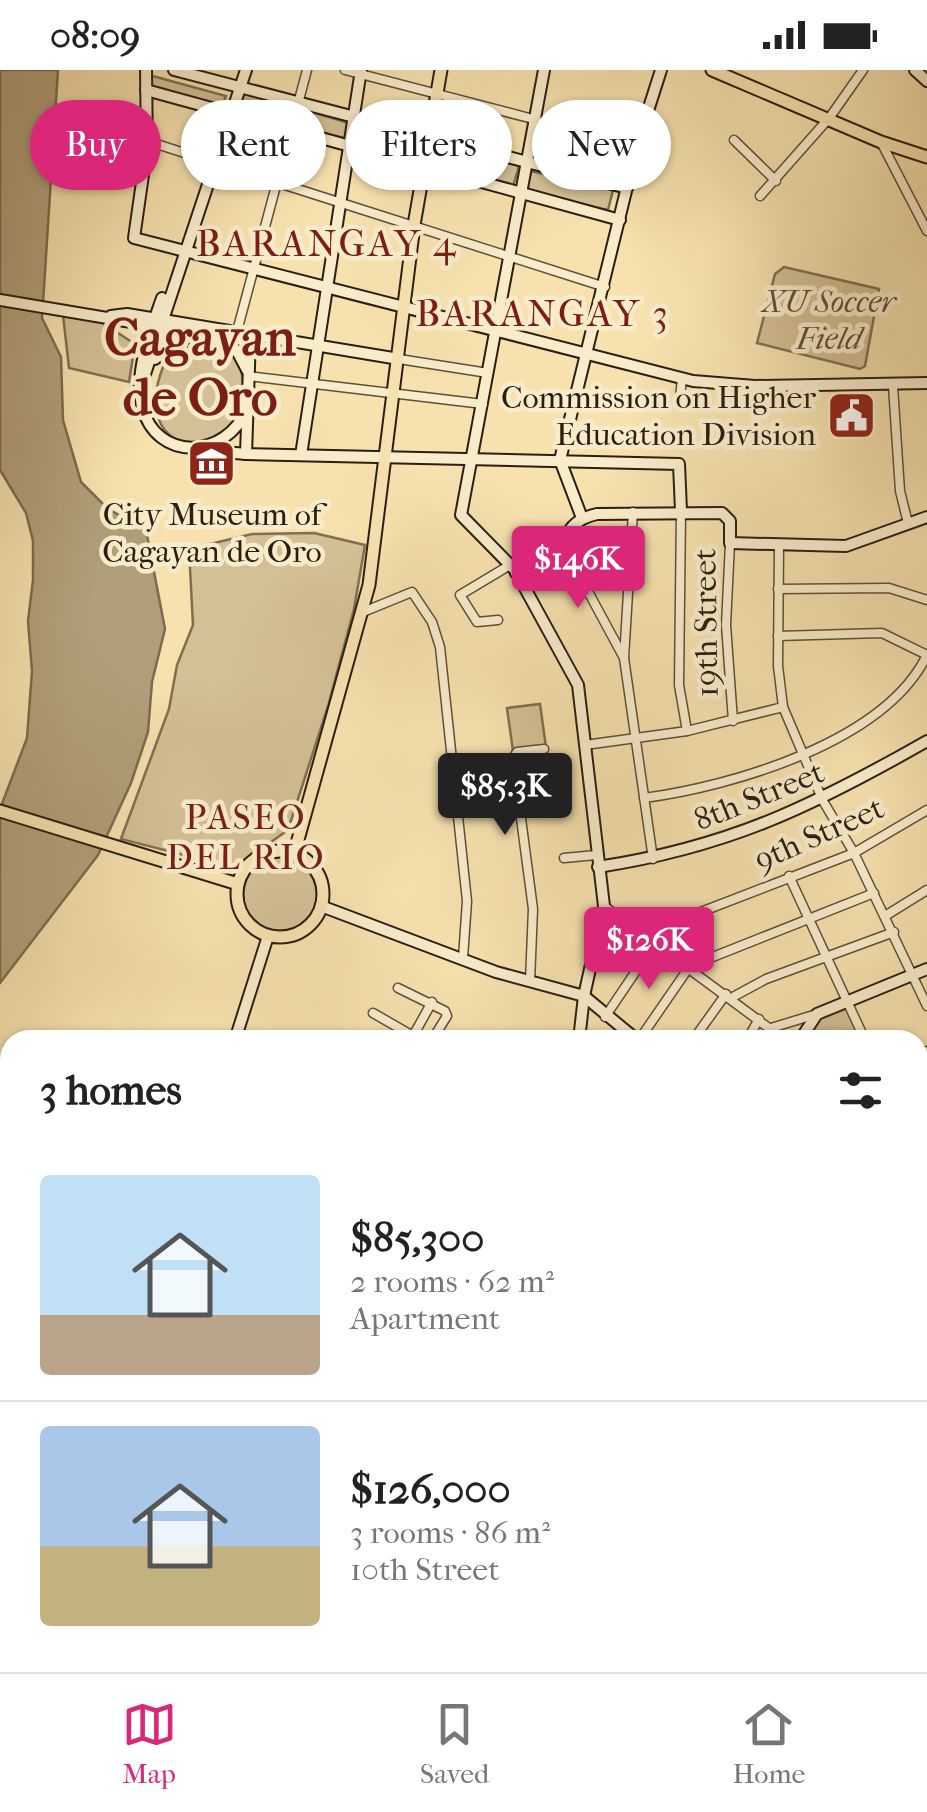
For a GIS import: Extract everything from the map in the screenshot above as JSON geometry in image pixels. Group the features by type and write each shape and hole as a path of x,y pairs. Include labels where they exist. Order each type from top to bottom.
{"main road":[{"path":"435,100 442,70"},
{"path":"712,70 830,117 881,142 927,156"},
{"path":"294,854 363,612 388,456 419,190"},
{"path":"0,811 238,884"},
{"path":"294,854 316,872 321,906 302,930 283,937 268,936 243,916 238,884 247,867 261,856 294,854"}],"street":[{"path":"146,70 146,100"},
{"path":"174,70 280,100"},
{"path":"236,100 246,70"},
{"path":"299,100 307,70"},
{"path":"345,70 532,119"},
{"path":"540,100 544,70"},
{"path":"652,100 660,70"},
{"path":"760,196 830,117 863,70"},
{"path":"356,100 361,72"},
{"path":"146,90 181,100"},
{"path":"734,140 776,181"},
{"path":"881,142 927,231"},
{"path":"532,144 462,518 513,569 572,667 604,906 580,1030"},
{"path":"512,160 532,165"},
{"path":"300,455 346,163"},
{"path":"140,190 134,238 682,379 755,386 927,383"},
{"path":"142,382 203,190"},
{"path":"232,334 275,190"},
{"path":"305,190 605,287"},
{"path":"507,190 620,220"},
{"path":"582,518 560,460 627,190"},
{"path":"0,300 490,373"},
{"path":"111,316 208,335 236,351 248,376"},
{"path":"126,321 147,344"},
{"path":"158,323 147,344 142,406 151,424 168,440 193,449 472,461 679,464 679,686 688,731"},
{"path":"148,368 172,342 232,334"},
{"path":"246,454 250,337"},
{"path":"382,356 400,343"},
{"path":"248,376 483,404"},
{"path":"680,396 682,379"},
{"path":"893,386 900,490 908,523"},
{"path":"193,449 229,438 247,410"},
{"path":"624,658 564,547 568,531 582,518 681,511"},
{"name":"19th Street","path":"681,511 722,513 730,525 726,624 733,721"},
{"path":"633,512 624,658 652,858"},
{"path":"730,543 846,546 926,520"},
{"path":"779,545 782,707 823,801 886,916 927,1006"},
{"path":"498,620 478,622 460,594 564,547"},
{"path":"778,589 889,588 927,600"},
{"path":"363,612 412,592 432,622 440,647 467,900 463,958"},
{"path":"644,798 709,788 802,754 893,702 911,685 927,655 882,632 778,636"},
{"path":"585,745 688,731 782,707"},
{"name":"8th Street","path":"597,861 652,858 698,848 823,801 927,741"},
{"path":"530,981 533,909 513,758 517,752 544,749"},
{"name":"9th Street","path":"604,1017 667,925 854,853 927,810"},
{"path":"564,858 597,861"},
{"path":"789,876 861,1030"},
{"path":"886,916 927,890"},
{"path":"645,1030 690,966 874,893"},
{"path":"321,906 530,981 584,996 623,1030"},
{"path":"604,906 773,1030"},
{"path":"702,1030 728,996 894,932"},
{"path":"238,1030 268,936"},
{"path":"771,1028 850,1002 927,969"},
{"path":"398,988 432,1002 447,1016 438,1030"},
{"path":"416,1030 432,1002"},
{"path":"373,1012 402,1030"},
{"path":"807,1030 817,1014"},
{"path":"753,1030 759,1019"}],"green space":[{"path":"149,75 226,96 224,100 200,100 148,86"},
{"path":"242,90 273,100 239,100"},
{"path":"326,116 346,122 343,143 326,138"},
{"path":"512,164 519,166 512,186"},
{"path":"531,171 532,190 613,190 608,210 526,192"},
{"name":"XU Soccer Field","path":"784,267 879,289 865,366 860,369 757,343 775,274"},
{"path":"63,315 101,322 135,344 129,382 69,368"},
{"path":"204,342 233,356 243,381 242,395 223,438 190,443 175,439 165,430 158,418 157,389 173,351"},
{"path":"314,533 365,545 354,609 328,706 288,830 234,868 121,839 169,709 177,665 193,625 189,549 252,534"},
{"path":"540,704 546,747 513,751 507,708"},
{"path":"280,857 306,868 317,894 306,920 280,931 254,920 243,894 254,868"},
{"path":"849,1006 856,1030 811,1030 821,1015"}],"shaded area":[{"path":"0,70 58,70 56,100 30,100 30,190 50,190 42,318 61,357 63,420 81,482 108,509 146,530 165,629 152,682 148,732 131,783 98,855 0,983 0,809 27,738 33,541 26,513 0,470"}],"place":[{"name":"Commission on Higher Education Division","path":"851,415"},
{"name":"City Museum of Cagayan de Oro","path":"212,464"}],"district":[{"name":"BARANGAY 4","path":"327,243"},
{"name":"BARANGAY 3","path":"543,313"},
{"name":"Cagayan de Oro","path":"200,368"},
{"name":"PASEO DEL RIO","path":"246,837"}]}
